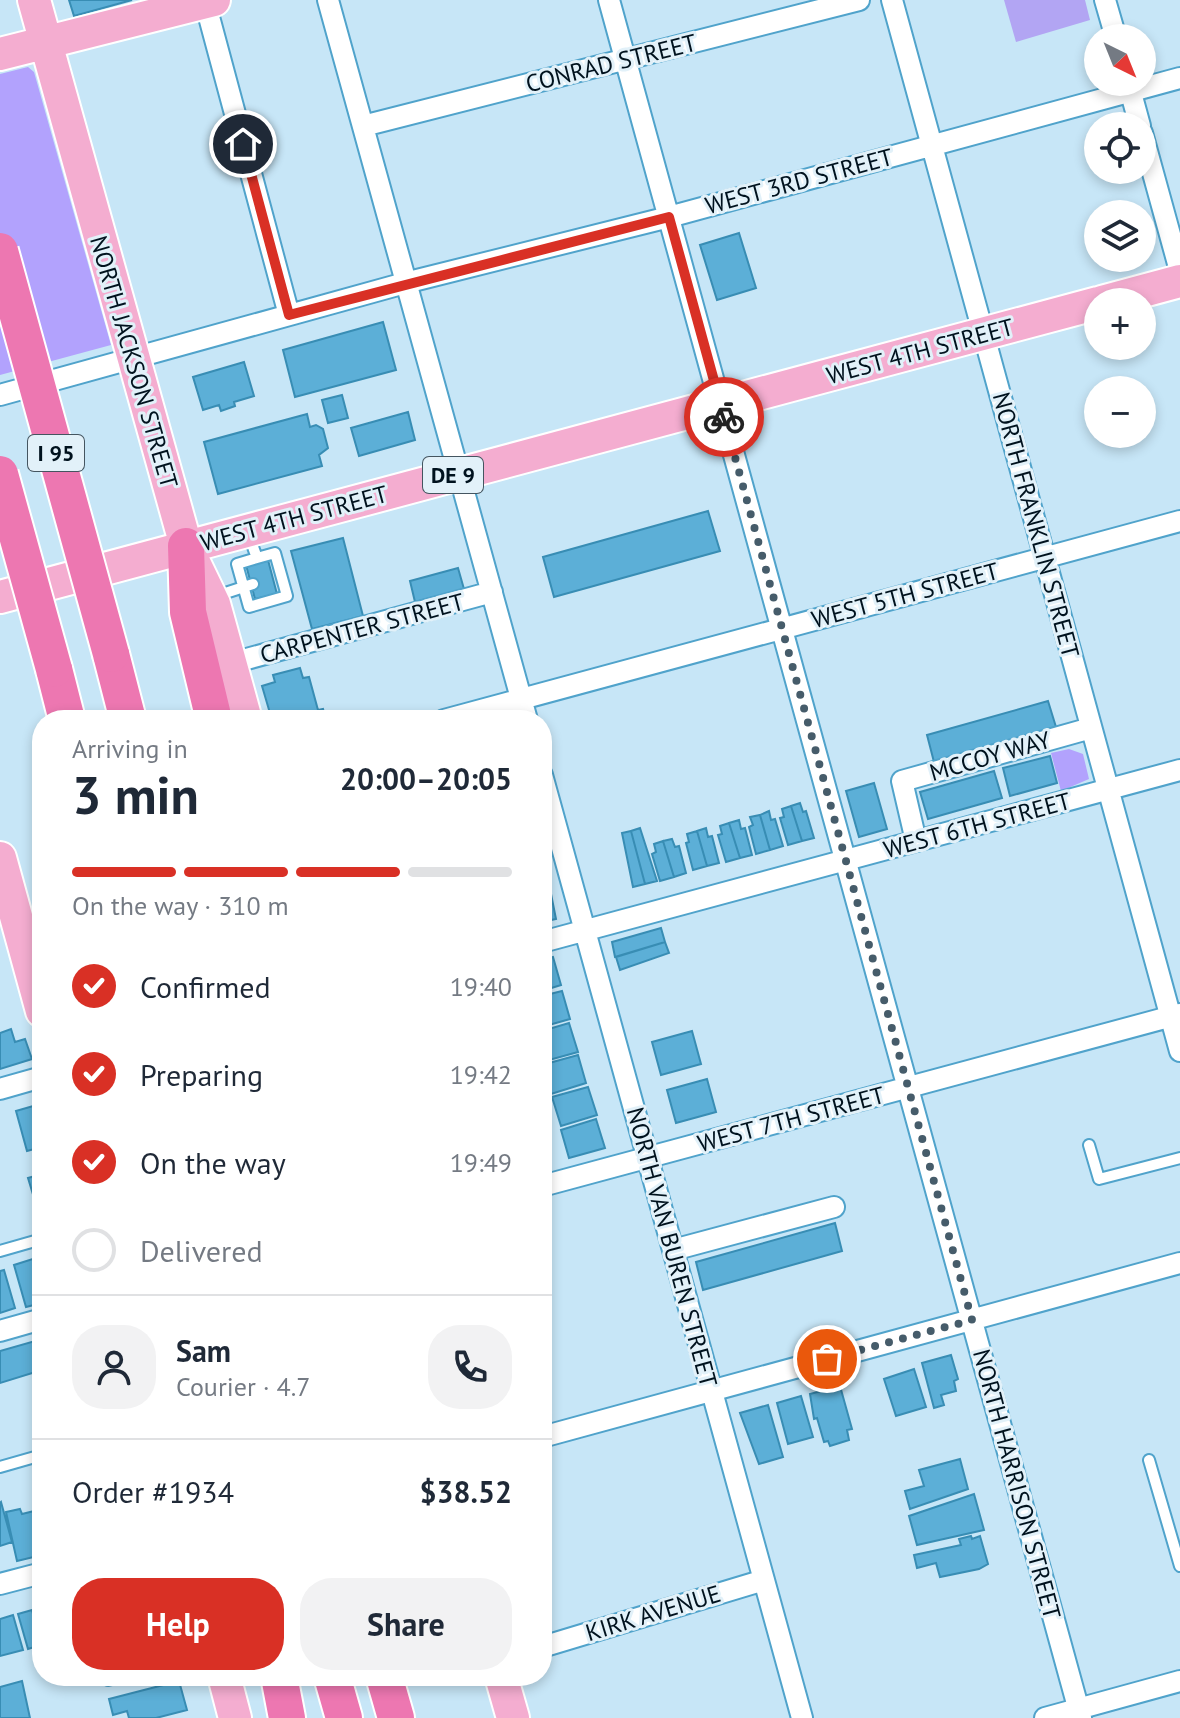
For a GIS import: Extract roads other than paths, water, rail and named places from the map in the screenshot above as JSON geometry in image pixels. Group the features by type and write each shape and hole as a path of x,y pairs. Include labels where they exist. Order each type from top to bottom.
{"highway":[{"name":"I 95","path":"0,251 125,710"},
{"name":"I 95","path":"0,474 64,710"},
{"path":"186,546 188,612 212,710"},
{"path":"281,1686 287,1718"},
{"path":"335,1686 344,1718"}],"main road":[{"name":"NORTH JACKSON STREET","path":"34,0 186,546 211,597 244,710"},
{"path":"0,54 210,1"},
{"name":"WEST 4TH STREET","path":"1155,288 1180,281"},
{"name":"WEST 4TH STREET","path":"0,597 186,546 252,544 457,474 1084,307"},
{"path":"0,858 32,975"},
{"path":"227,1686 235,1718"},
{"path":"504,1686 513,1718"}],"street":[{"path":"328,0 524,710"},
{"name":"NORTH HARRISON STREET","path":"609,0 1080,1714"},
{"name":"CONRAD STREET","path":"363,126 859,0"},
{"name":"NORTH FRANKLIN STREET","path":"892,0 1108,789 1175,1015 1180,1051"},
{"path":"1105,0 1112,24"},
{"path":"210,1 289,315"},
{"name":"WEST 3RD STREET","path":"1156,82 1180,78"},
{"name":"WEST 3RD STREET","path":"0,395 405,283 669,217 1098,96"},
{"path":"1156,184 1180,271"},
{"name":"WEST 5TH STREET","path":"481,710 1180,521"},
{"name":"CARPENTER STREET","path":"232,663 492,592"},
{"name":"MCCOY WAY","path":"916,841 902,781 1091,728"},
{"name":"WEST 6TH STREET","path":"552,939 1180,770"},
{"name":"NORTH VAN BUREN STREET","path":"552,811 802,1718"},
{"name":"WEST 7TH STREET","path":"552,1183 1175,1015"},
{"path":"0,1089 32,1080"},
{"path":"673,1250 834,1207"},
{"path":"552,1434 1180,1263"},
{"path":"0,1331 32,1322"},
{"path":"0,1584 32,1576"},
{"name":"KIRK AVENUE","path":"552,1644 764,1580"},
{"path":"1045,1718 1080,1714 1180,1681"}],"lane":[{"path":"252,544 275,553 278,578 287,596 249,607 248,586 237,564 252,544"},
{"path":"211,597 248,586"},
{"path":"1089,1145 1099,1179 1180,1158"},
{"path":"0,1251 32,1242"},
{"path":"0,1467 32,1458"},
{"path":"1149,1460 1180,1566"}]}
